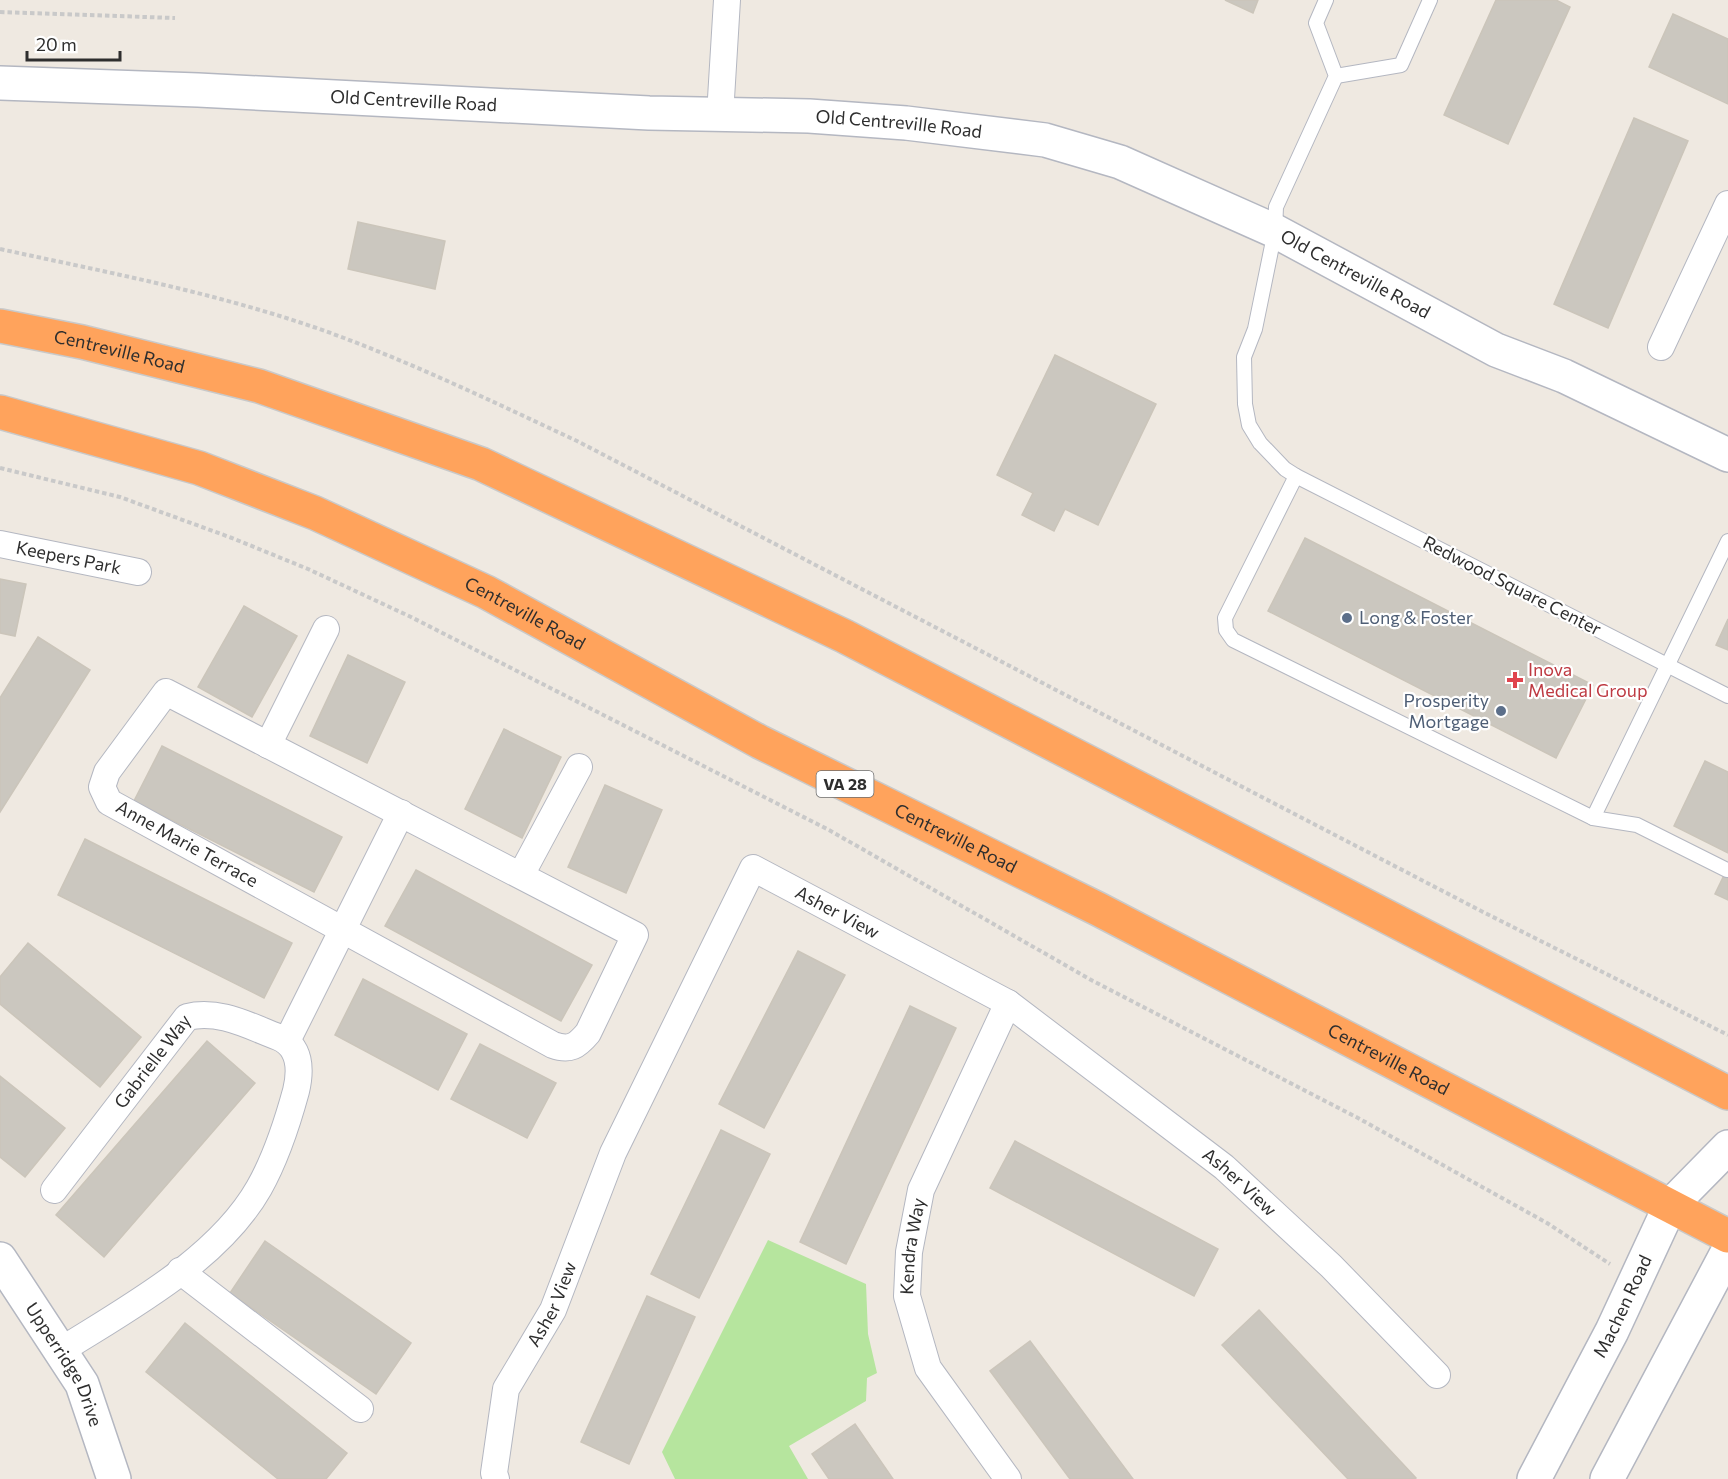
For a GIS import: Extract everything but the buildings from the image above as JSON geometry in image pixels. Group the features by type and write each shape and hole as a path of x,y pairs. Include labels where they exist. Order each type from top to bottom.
{"highway":[{"name":"Centreville Road","path":"0,326 82,342 259,386 481,464 844,636 1728,1093"},
{"name":"Centreville Road","path":"0,412 199,468 315,513 486,592 760,742 1098,909 1728,1236"}],"street":[{"path":"720,115 727,0"},
{"name":"Old Centreville Road","path":"0,83 720,115 809,116 906,123 1045,140 1120,162 1275,231 1497,350 1564,376 1728,455"},
{"path":"1661,347 1728,204"},
{"name":"Keepers Park","path":"0,544 138,572"},
{"path":"268,745 326,629"},
{"name":"Anne Marie Terrace","path":"166,692 401,813 635,935 588,1033 577,1046 564,1049 553,1045 125,812 110,802 102,787 107,772 166,692"},
{"path":"521,876 579,767"},
{"path":"60,1351 201,1256 233,1223 258,1190 280,1142 300,1075 297,1054 287,1041 401,813"},
{"name":"Asher View","path":"496,1479 494,1473 506,1389 554,1310 613,1153 753,868 1008,1002 1224,1167 1331,1266 1437,1375"},
{"name":"Kendra Way","path":"1008,1002 921,1190 909,1252 907,1296 928,1368 1008,1479"},
{"name":"Gabrielle Way","path":"54,1190 187,1017 204,1013 224,1017 287,1041"},
{"name":"Machen Road","path":"1534,1479 1637,1278 1670,1206 1728,1147"},
{"path":"1607,1479 1728,1251"},
{"name":"Upperridge Drive","path":"0,1259 82,1384 114,1479"},
{"path":"180,1271 360,1409"}],"lane":[{"path":"1326,0 1316,23 1336,76 1401,65 1431,0"},
{"name":"Redwood Square Center","path":"1336,76 1276,207 1275,231 1255,329 1244,357 1245,404 1249,425 1260,443 1285,469 1296,476 1728,696"},
{"path":"1296,476 1225,618 1226,630 1233,640 1593,818 1637,825 1726,870"},
{"path":"1593,818 1728,541"}],"path":[{"path":"0,12 175,18"},
{"path":"0,249 225,299 343,338 452,383 577,441 1464,903 1728,1035"},
{"path":"0,468 132,501 308,569 411,617 829,830 1092,981 1358,1118 1547,1223 1595,1256 1637,1278"}],"green space":[{"path":"768,1240 866,1284 868,1334 877,1373 867,1378 866,1401 789,1446 808,1479 675,1479 662,1452"}],"place":[{"name":"Long & Foster","path":"1347,618"},
{"name":"Inova Medical Group","path":"1515,680"},
{"name":"Prosperity Mortgage","path":"1501,711"}]}
